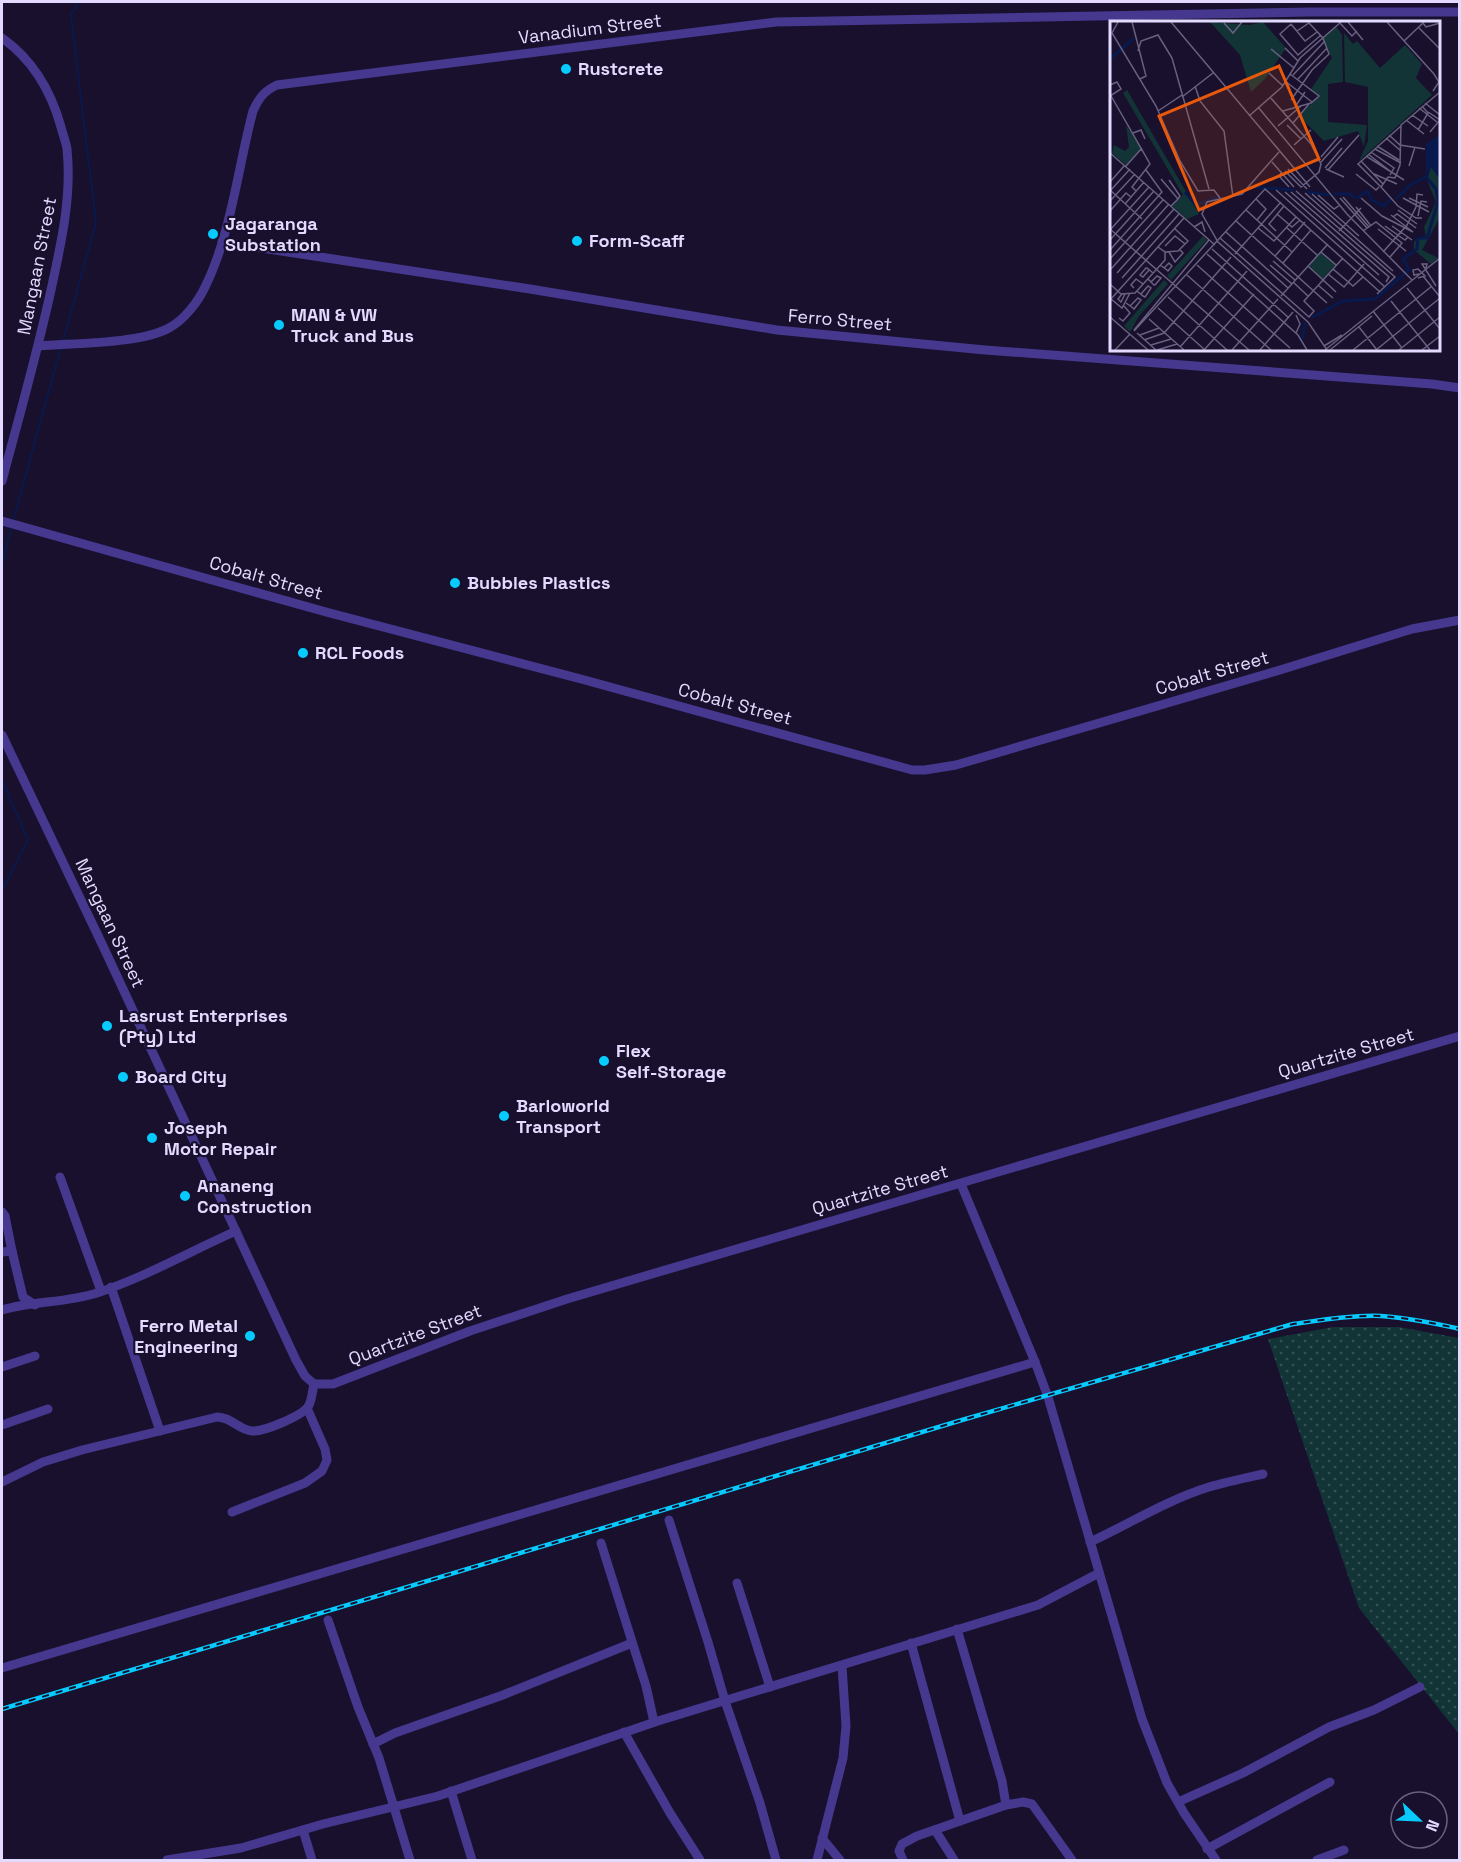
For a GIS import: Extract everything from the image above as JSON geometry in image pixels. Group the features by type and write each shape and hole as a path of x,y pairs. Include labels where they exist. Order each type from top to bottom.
{"street":[{"name":"Vanadium Street","path":"39,346 146,336 169,328 186,315 205,288 222,242 253,111 259,98 267,89 277,85 776,22 1310,12 1460,12"},
{"name":"Mangaan Street","path":"2,38 22,54 40,76 57,110 67,148 68,190 62,242 39,346 2,481"},
{"name":"Ferro Street","path":"222,242 530,289 777,330 985,350 1460,388"},
{"name":"Cobalt Street","path":"2,521 326,612 549,670 912,770 956,765 1412,629 1460,620"},
{"name":"Mangaan Street","path":"2,735 296,1360 305,1376 314,1384"},
{"name":"Quartzite Street","path":"314,1384 333,1384 470,1331 567,1299 1460,1036"},
{"path":"60,1177 101,1291"},
{"path":"961,1184 1035,1362 1055,1421 1142,1719 1167,1783 1216,1860"},
{"path":"2,1212 5,1216 23,1297 35,1305"},
{"path":"2,1310 64,1301 101,1291 143,1275 236,1231"},
{"path":"2,1252 12,1251"},
{"path":"111,1287 160,1431"},
{"path":"2,1368 35,1356"},
{"path":"2,1668 1035,1362"},
{"path":"2,1482 44,1462 93,1447 218,1417 223,1417 252,1431 261,1430 302,1414 310,1405 314,1384"},
{"path":"232,1512 305,1483 322,1471 327,1460 325,1449 307,1408"},
{"path":"2,1425 48,1409"},
{"path":"1090,1542 1163,1506 1208,1488 1263,1474"},
{"path":"669,1520 725,1701 760,1803 776,1860"},
{"path":"601,1544 646,1686 654,1722"},
{"path":"167,1860 241,1848 451,1791 654,1722 1038,1605 1099,1573"},
{"path":"736,1583 770,1687"},
{"path":"328,1620 358,1707 374,1744 410,1860"},
{"path":"957,1629 1002,1781 1006,1805"},
{"path":"374,1744 396,1733 504,1695 632,1642"},
{"path":"911,1643 960,1821"},
{"path":"817,1860 843,1758 846,1726 842,1666"},
{"path":"1178,1802 1243,1773 1329,1727 1374,1710 1420,1687"},
{"path":"624,1732 670,1813 700,1860"},
{"path":"1207,1849 1330,1782"},
{"path":"451,1791 472,1860"},
{"path":"903,1860 899,1851 902,1844 917,1836 1006,1805 1023,1802 1032,1804 1072,1860"},
{"path":"303,1830 312,1860"},
{"path":"935,1830 954,1860"},
{"path":"822,1838 840,1860"},
{"path":"1317,1860 1344,1850"}],"green space":[{"path":"1333,1327 1399,1327 1459,1338 1459,1734 1359,1608 1268,1339"}],"waterway":[{"path":"63,341 96,223 71,15 79,2"},
{"path":"13,521 61,347"},
{"path":"2,564 12,526"},
{"path":"2,780 28,840 2,890"}],"railway":[{"path":"2,1709 962,1420 1293,1324 1348,1317 1381,1316 1460,1329"}],"place":[{"name":"Rustcrete","path":"566,69"},
{"name":"Jagaranga Substation","path":"213,234"},
{"name":"Form-Scaff","path":"577,241"},
{"name":"MAN & VW Truck and Bus","path":"279,325"},
{"name":"Bubbles Plastics","path":"455,583"},
{"name":"RCL Foods","path":"303,653"},
{"name":"Lasrust Enterprises (Pty) Ltd","path":"107,1026"},
{"name":"Flex Self-Storage","path":"604,1061"},
{"name":"Board City","path":"123,1077"},
{"name":"Barloworld Transport","path":"504,1116"},
{"name":"Joseph Motor Repair","path":"152,1138"},
{"name":"Ananeng Construction","path":"185,1196"},
{"name":"Ferro Metal Engineering","path":"250,1336"}]}
